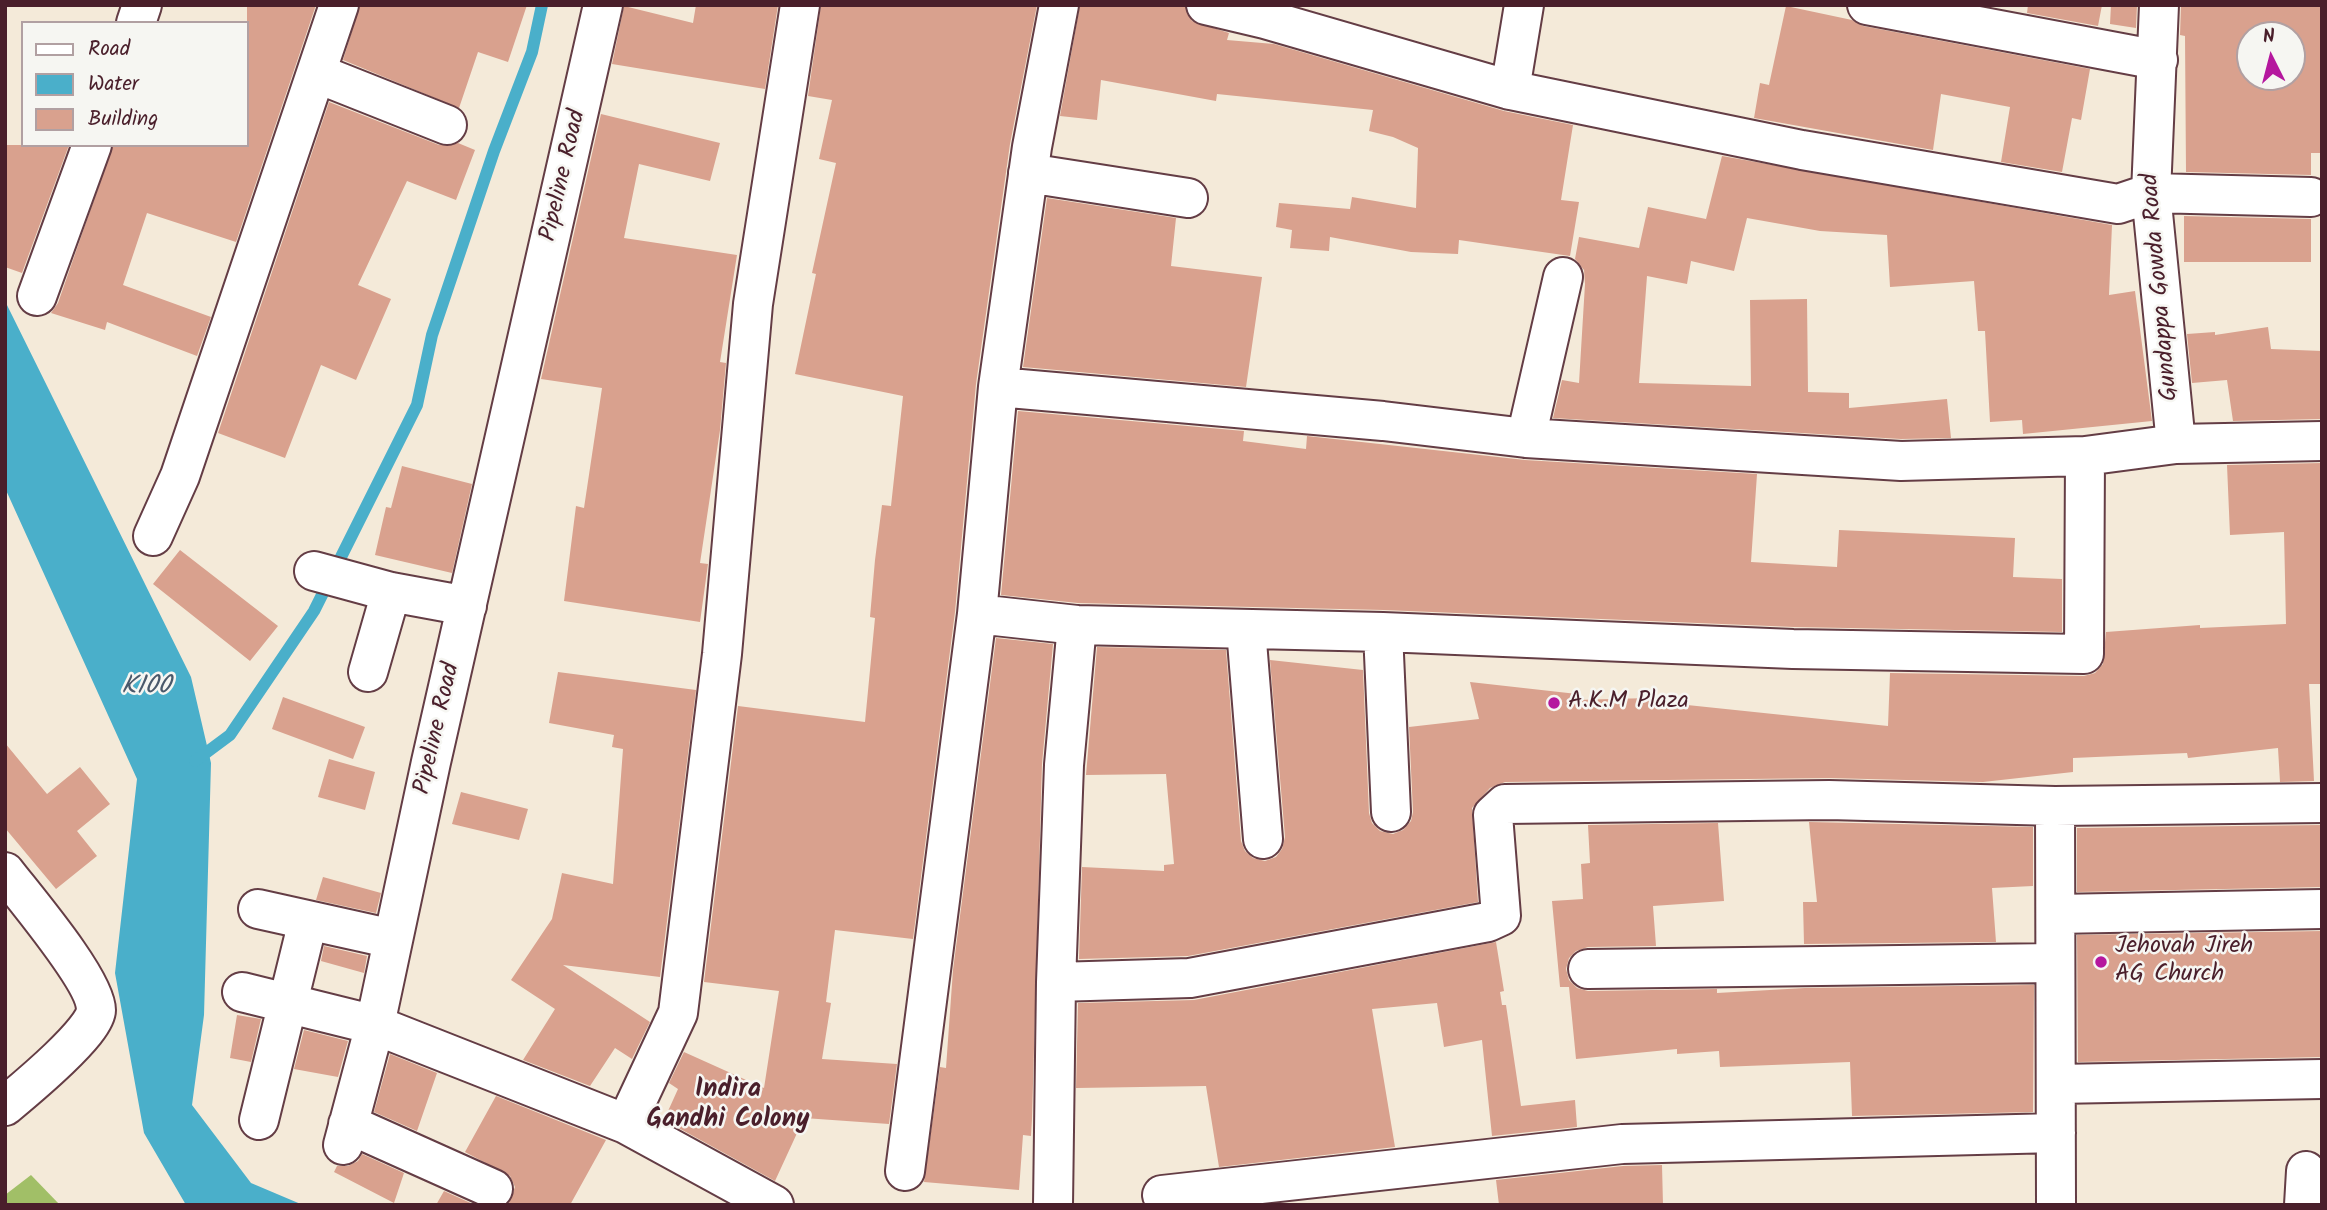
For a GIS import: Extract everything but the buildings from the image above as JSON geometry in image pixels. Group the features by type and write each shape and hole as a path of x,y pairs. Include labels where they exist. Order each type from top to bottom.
{"street":[{"path":"153,536 180,476 339,5"},
{"name":"Pipeline Road","path":"494,1189 345,1135 375,1025 603,5"},
{"path":"626,1124 678,1013 722,654 752,304 800,5"},
{"path":"905,1171 977,614 998,387 1028,173 1059,5"},
{"path":"1206,5 1246,10 1510,90 1802,150 2118,204 2151,193 2311,197"},
{"path":"1510,90 1524,5"},
{"path":"1867,5 2158,60"},
{"name":"Gundappa Gowda Road","path":"2159,5 2151,193 2176,444"},
{"path":"316,73 447,125"},
{"path":"37,296 91,147"},
{"path":"1028,173 1188,198"},
{"path":"1526,438 1563,277"},
{"path":"998,387 1383,421 1526,438 1901,461 2085,456 2176,444 2322,441"},
{"path":"977,614 1077,625 1383,632 1793,649 2084,654 2085,456"},
{"path":"314,571 391,593 467,606"},
{"path":"368,672 391,593"},
{"path":"1053,1205 1056,982 1064,765 1077,625"},
{"path":"1245,629 1263,839"},
{"path":"1383,632 1391,812"},
{"path":"1056,982 1190,978 1488,922 1501,916 1493,815 1505,804 1829,800 2055,806 2322,803"},
{"path":"2055,806 2056,1205"},
{"path":"5,872 90,987 96,1011 90,1026 39,1078 5,1106"},
{"path":"258,909 393,939"},
{"path":"2056,914 2322,909"},
{"path":"259,1120 308,921"},
{"path":"1588,969 2055,963"},
{"path":"242,992 375,1025 626,1124 774,1205"},
{"path":"2057,1084 2322,1079"},
{"path":"1162,1195 1622,1144 2056,1133"}],"green space":[{"path":"31,1175 60,1205 5,1205 5,1195"}],"water":[{"name":"K100","path":"5,301 191,677 211,763 204,1015 192,1105 251,1183 303,1205 186,1205 144,1133 115,973 137,779 5,488"}],"waterway":[{"path":"195,761 230,735 314,611 417,405 432,335 494,151 532,52 542,5"}],"place":[{"name":"A.K.M Plaza","path":"1554,703"},
{"name":"Jehovah Jireh AG Church","path":"2101,962"}],"district":[{"name":"Indira Gandhi Colony","path":"728,1107"}]}
